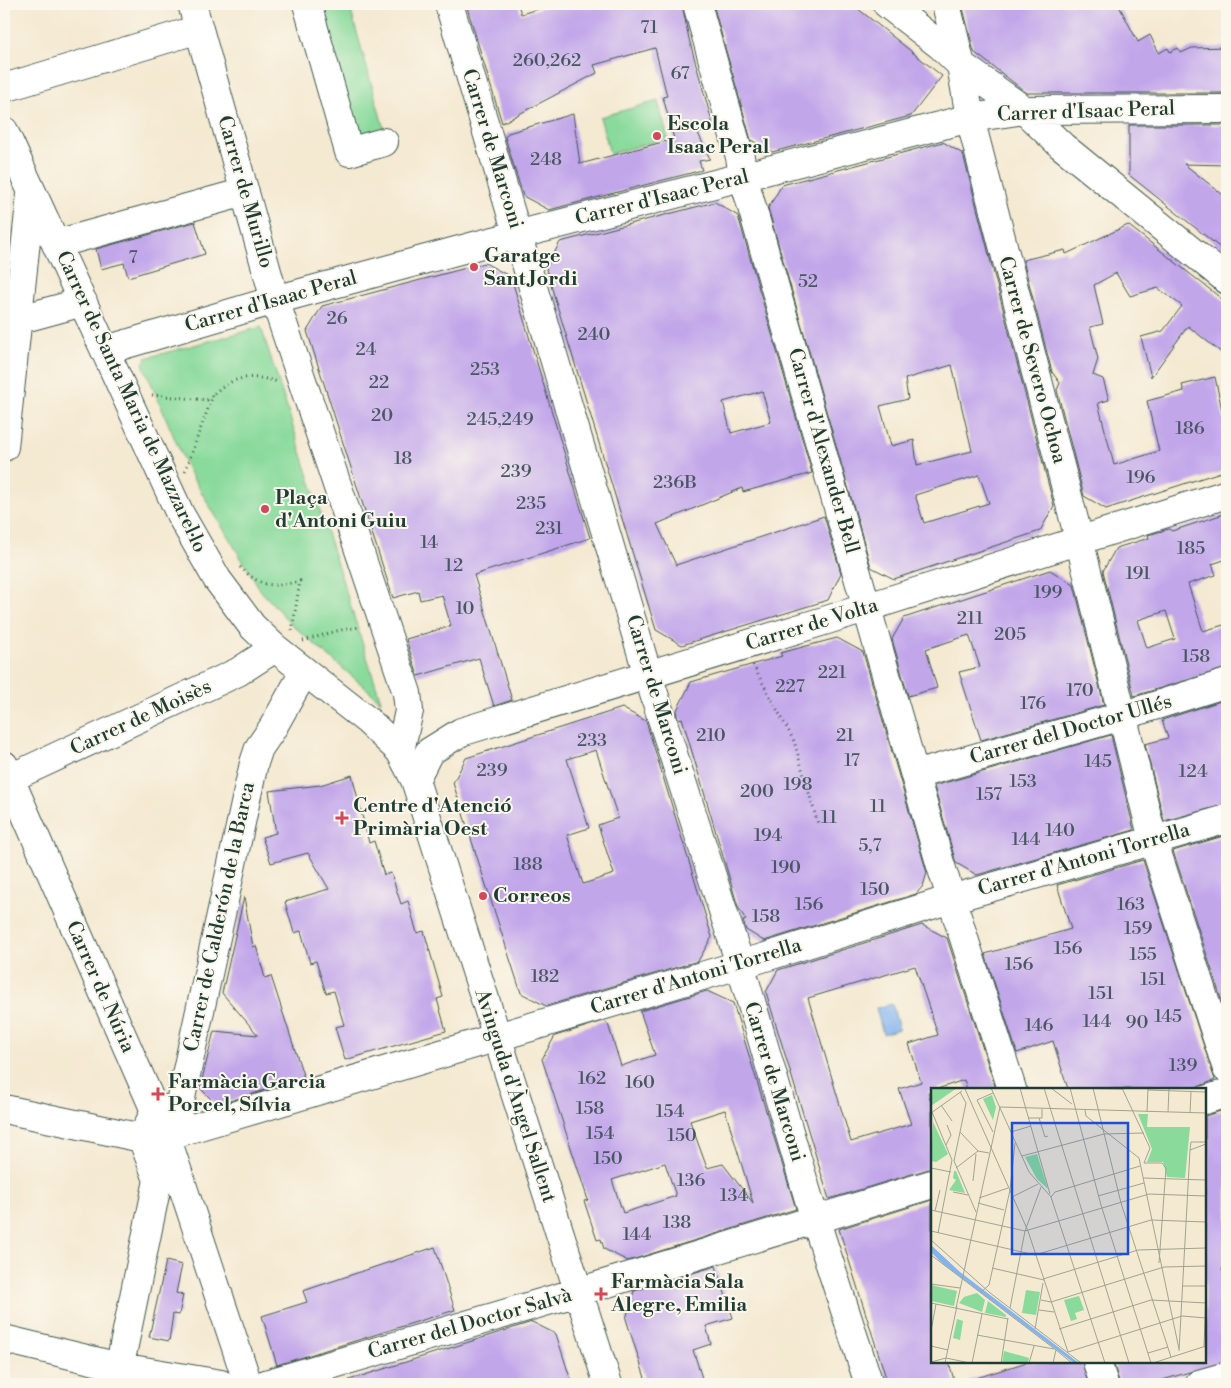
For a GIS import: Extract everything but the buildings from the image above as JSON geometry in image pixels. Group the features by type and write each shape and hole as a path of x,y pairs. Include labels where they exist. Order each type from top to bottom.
{"street":[{"path":"307,4 349,152 384,142"},
{"name":"Carrer de Marconi","path":"449,4 648,675 740,964 816,1219 869,1384"},
{"name":"Carrer d'Alexander Bell","path":"697,4 740,157 743,176 915,775 951,898 1012,1088"},
{"path":"886,4 941,46 961,65 1024,110 1062,146 1227,280"},
{"name":"Carrer de Severo Ochoa","path":"946,4 961,65 970,118 1079,539 1153,840 1227,1070"},
{"path":"4,88 195,16"},
{"name":"Carrer de Murillo","path":"195,16 275,300 407,693 409,711 400,751"},
{"name":"Carrer d'Isaac Peral","path":"106,350 275,300 518,234 970,118 1024,110 1227,109"},
{"name":"Carrer de Santa Maria de Mazzarel·lo","path":"4,131 31,194 106,350 180,514 217,580 252,626 283,640 304,672 368,721 400,751 415,780 424,807"},
{"path":"56,244 245,192"},
{"path":"4,447 31,194"},
{"path":"17,320 83,302"},
{"name":"Carrer de Volta","path":"415,780 429,752 461,732 1227,494"},
{"name":"Carrer de Moisès","path":"6,775 238,672 283,640"},
{"name":"Carrer de Calderón de la Barca","path":"155,1111 179,1107 254,763 259,748 304,672"},
{"name":"Carrer del Doctor Ullés","path":"915,775 1122,716 1227,683"},
{"name":"Carrer de Núria","path":"6,775 155,1111"},
{"name":"Avinguda d'Àngel Sallent","path":"424,807 608,1384"},
{"name":"Carrer d'Antoni Torrella","path":"154,1137 740,964 951,898 1227,819"},
{"path":"1206,1100 1227,1093"},
{"path":"4,1109 154,1137"},
{"path":"118,1375 158,1180 154,1137 155,1111"},
{"path":"154,1137 190,1211 248,1384"},
{"name":"Carrer del Doctor Salvà","path":"266,1384 578,1292 931,1184"},
{"path":"154,1205 190,1211"},
{"path":"4,1339 118,1375 221,1384"},
{"path":"1097,1363 1104,1384"},
{"path":"1199,1384 1227,1376"}],"path":[{"path":"152,395 160,394 207,400 222,386 251,377 260,377 278,383"},
{"path":"184,471 213,394"},
{"path":"240,567 261,584 274,585 300,581 283,640"},
{"path":"302,641 340,630 360,627"},
{"path":"752,663 794,741 818,824"}],"green space":[{"path":"314,4 349,4 386,136 354,145"},
{"path":"658,101 668,138 610,154 600,117"},
{"name":"Plaça d'Antoni Guiu","path":"261,327 381,701 291,624 261,591 188,470 143,364 146,358"}],"water":[{"path":"892,1004 899,1029 883,1034 876,1008"}],"place":[{"name":"Escola Isaac Peral","path":"657,136"},
{"name":"Garatge Sant Jordi","path":"474,267"},
{"name":"Plaça d'Antoni Guiu","path":"265,509"},
{"name":"Centre d'Atenció Primària Oest","path":"342,818"},
{"name":"Correos","path":"483,896"},
{"name":"Farmàcia Garcia Porcel, Sílvia","path":"158,1094"},
{"name":"Farmàcia Sala Alegre, Emilia","path":"601,1294"}]}
